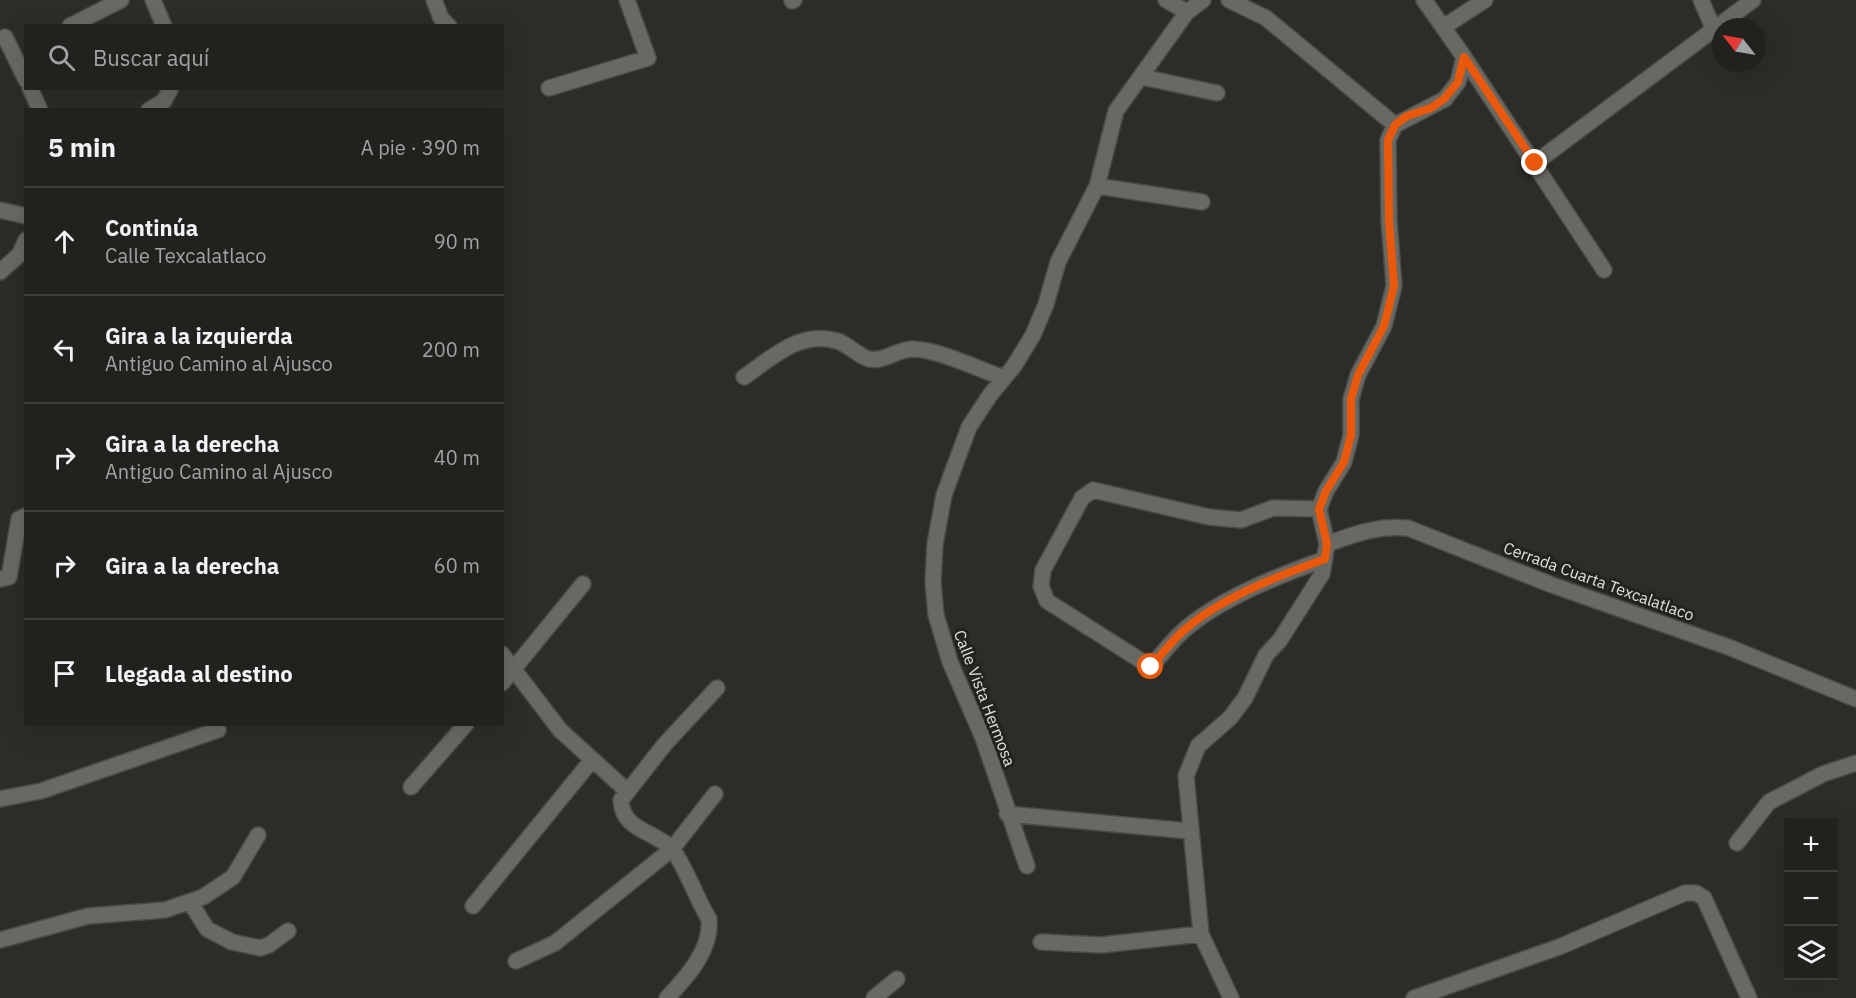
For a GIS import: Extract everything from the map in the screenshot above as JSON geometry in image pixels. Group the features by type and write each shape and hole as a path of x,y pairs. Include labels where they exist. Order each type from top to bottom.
{"street":[{"path":"74,24 121,0"},
{"path":"153,0 163,24"},
{"path":"434,0 441,18 447,24"},
{"path":"549,88 648,58 627,0"},
{"path":"1166,0 1187,12"},
{"name":"Calle Vista Hermosa","path":"1027,866 1007,814 983,738 950,662 936,615 933,582 937,534 953,465 969,427 1033,335 1046,304 1058,262 1097,186 1116,111 1187,12 1203,0"},
{"path":"1228,0 1266,18 1395,125"},
{"path":"1424,0 1445,26 1604,270"},
{"path":"1445,26 1485,0"},
{"path":"1701,0 1712,25"},
{"path":"1730,18 1753,0"},
{"path":"1535,163 1712,31"},
{"path":"5,37 24,76"},
{"path":"1231,998 1200,934 1189,831 1186,776 1198,746 1230,718 1245,698 1266,655 1280,640 1315,589 1326,551 1319,509 1326,491 1344,462 1351,435 1351,399 1358,375 1384,326 1394,286 1389,220 1388,140 1395,125 1407,116 1431,108 1444,99 1458,82 1464,57"},
{"path":"1142,77 1217,93"},
{"path":"31,90 39,108"},
{"path":"152,108 164,101 170,90"},
{"path":"1097,186 1202,202"},
{"path":"0,210 24,216"},
{"path":"0,272 19,255 24,244"},
{"path":"744,377 792,343 816,337 840,342 868,359 886,358 906,349 922,350 1004,378"},
{"name":"Cerrada Cuarta Texcalatlaco","path":"1319,509 1273,508 1241,520 1209,517 1093,490 1082,498 1043,570 1041,586 1047,601 1151,667 1182,631 1237,596 1369,529 1388,526 1408,528 1552,585 1731,648 1856,699"},
{"path":"0,579 9,577 19,519 24,517"},
{"path":"504,681 583,584"},
{"path":"504,656 560,730 626,790"},
{"path":"667,998 697,963 710,927 709,919 672,849 633,825 623,816 621,800 626,790 717,688"},
{"path":"411,787 464,726"},
{"path":"0,799 41,791 218,730"},
{"path":"473,906 592,759"},
{"path":"1737,843 1769,802 1823,774 1856,764"},
{"path":"516,961 555,943 672,849 715,794"},
{"path":"1007,814 1189,831"},
{"path":"0,940 88,916 165,910 190,902 222,887 233,877 258,835"},
{"path":"1414,998 1558,947 1685,893 1696,893 1704,898 1749,998"},
{"path":"190,902 207,929 232,942 260,948 269,945 288,931"},
{"path":"1041,942 1101,945 1200,934"},
{"path":"874,998 897,980"}],"route":[{"path":"1151,667 1182,631 1237,596 1286,573 1325,559 1327,544 1319,509 1326,491 1344,462 1351,435 1351,399 1358,375 1384,326 1394,286 1389,220 1388,140 1395,125 1407,116 1431,108 1444,99 1458,82 1464,57 1535,163"}]}
